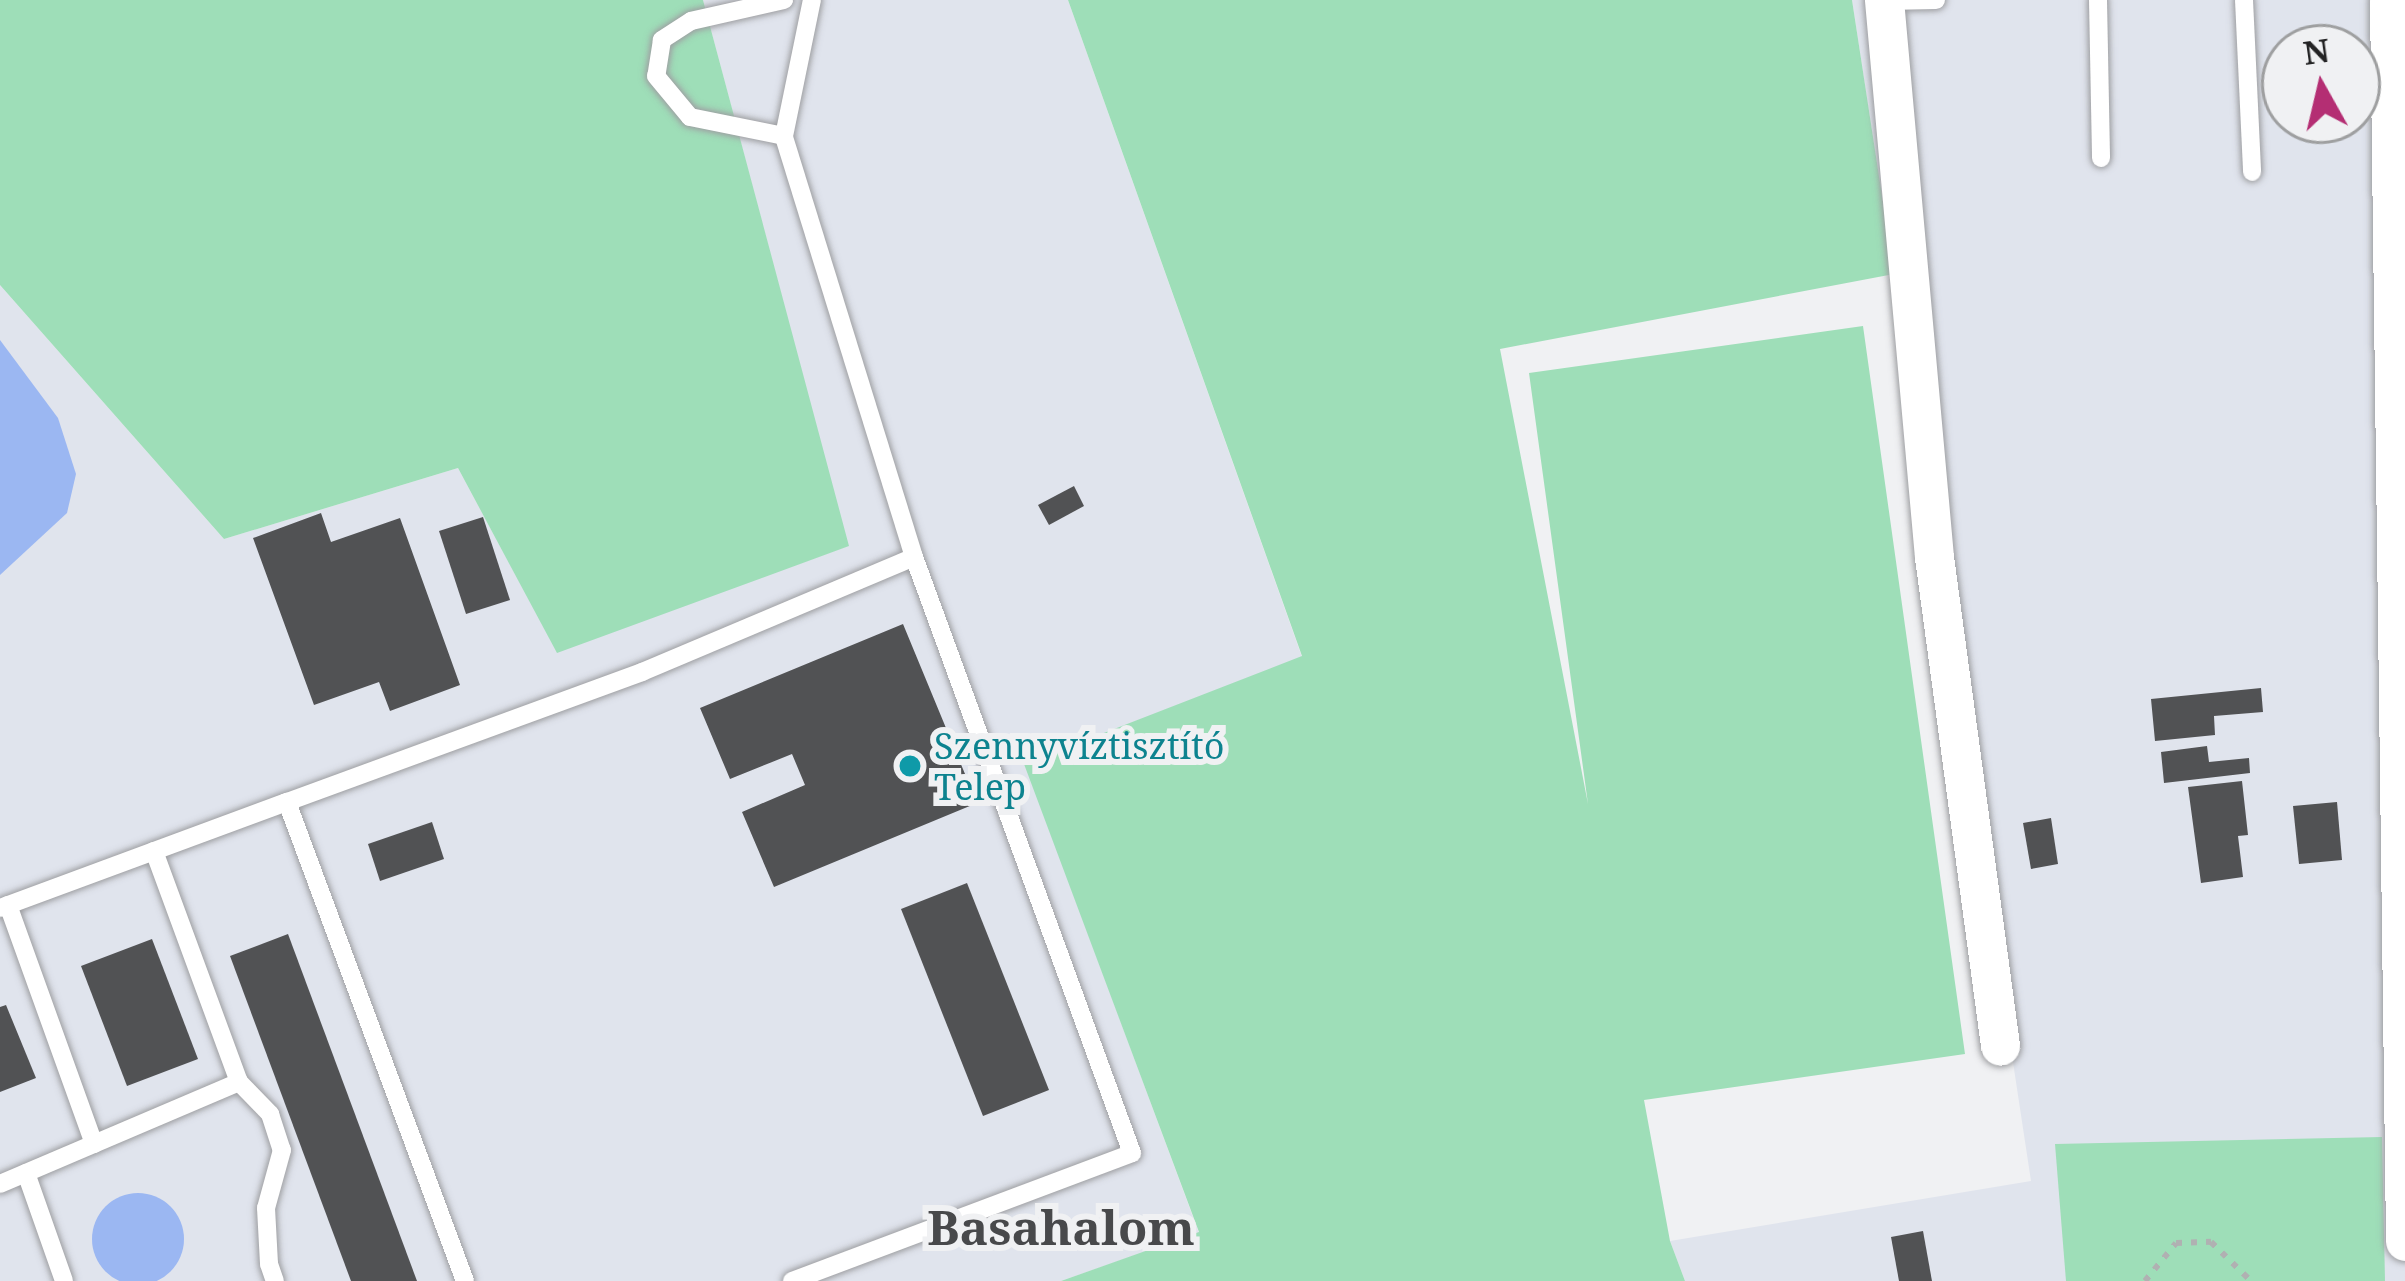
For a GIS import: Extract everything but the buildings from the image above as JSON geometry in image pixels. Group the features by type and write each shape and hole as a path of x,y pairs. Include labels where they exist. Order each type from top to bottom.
{"street":[{"path":"1884,0 1934,557 2000,1046"},
{"path":"2389,0 2405,1241"}],"lane":[{"path":"784,0 691,21 662,40 656,76 690,117 784,136"},
{"path":"792,1281 1132,1153 914,556 784,136 812,0"},
{"path":"1884,0 1936,0"},
{"path":"2098,0 2101,158"},
{"path":"2244,0 2252,172"},
{"path":"94,1144 4,906 642,672 914,556"},
{"path":"287,802 466,1281"},
{"path":"154,851 239,1082 270,1114 282,1150 266,1208 274,1280"},
{"path":"0,1184 239,1082"},
{"path":"26,1173 64,1281"}],"path":[{"path":"2145,1281 2176,1243 2211,1241 2251,1281"}],"shaded area":[{"path":"703,0 1068,0 1302,657 1025,764 1199,1233 1061,1281 0,1281 0,285 224,539 458,468 557,652 848,546"},
{"path":"1852,0 2405,0 2405,1281 1685,1281 1670,1241 2031,1181"}],"green space":[{"path":"0,0 703,0 849,546 557,653 458,468 224,539 0,285"},
{"path":"1068,0 1852,0 1894,274 1500,349 1588,804 1529,373 1863,326 1965,1054 1644,1100 1670,1241 1685,1281 1061,1281 1199,1232 1024,764 1302,656"},
{"path":"2382,1137 2385,1281 2066,1281 2055,1144"}],"water":[{"path":"0,340 58,418 76,474 67,513 0,575"},
{"path":"138,1193 171,1206 184,1239 171,1272 138,1285 105,1272 92,1239 105,1206"}],"place":[{"name":"Szennyvíztisztító Telep","path":"910,766"}],"district":[{"name":"Basahalom","path":"1061,1227"}]}
